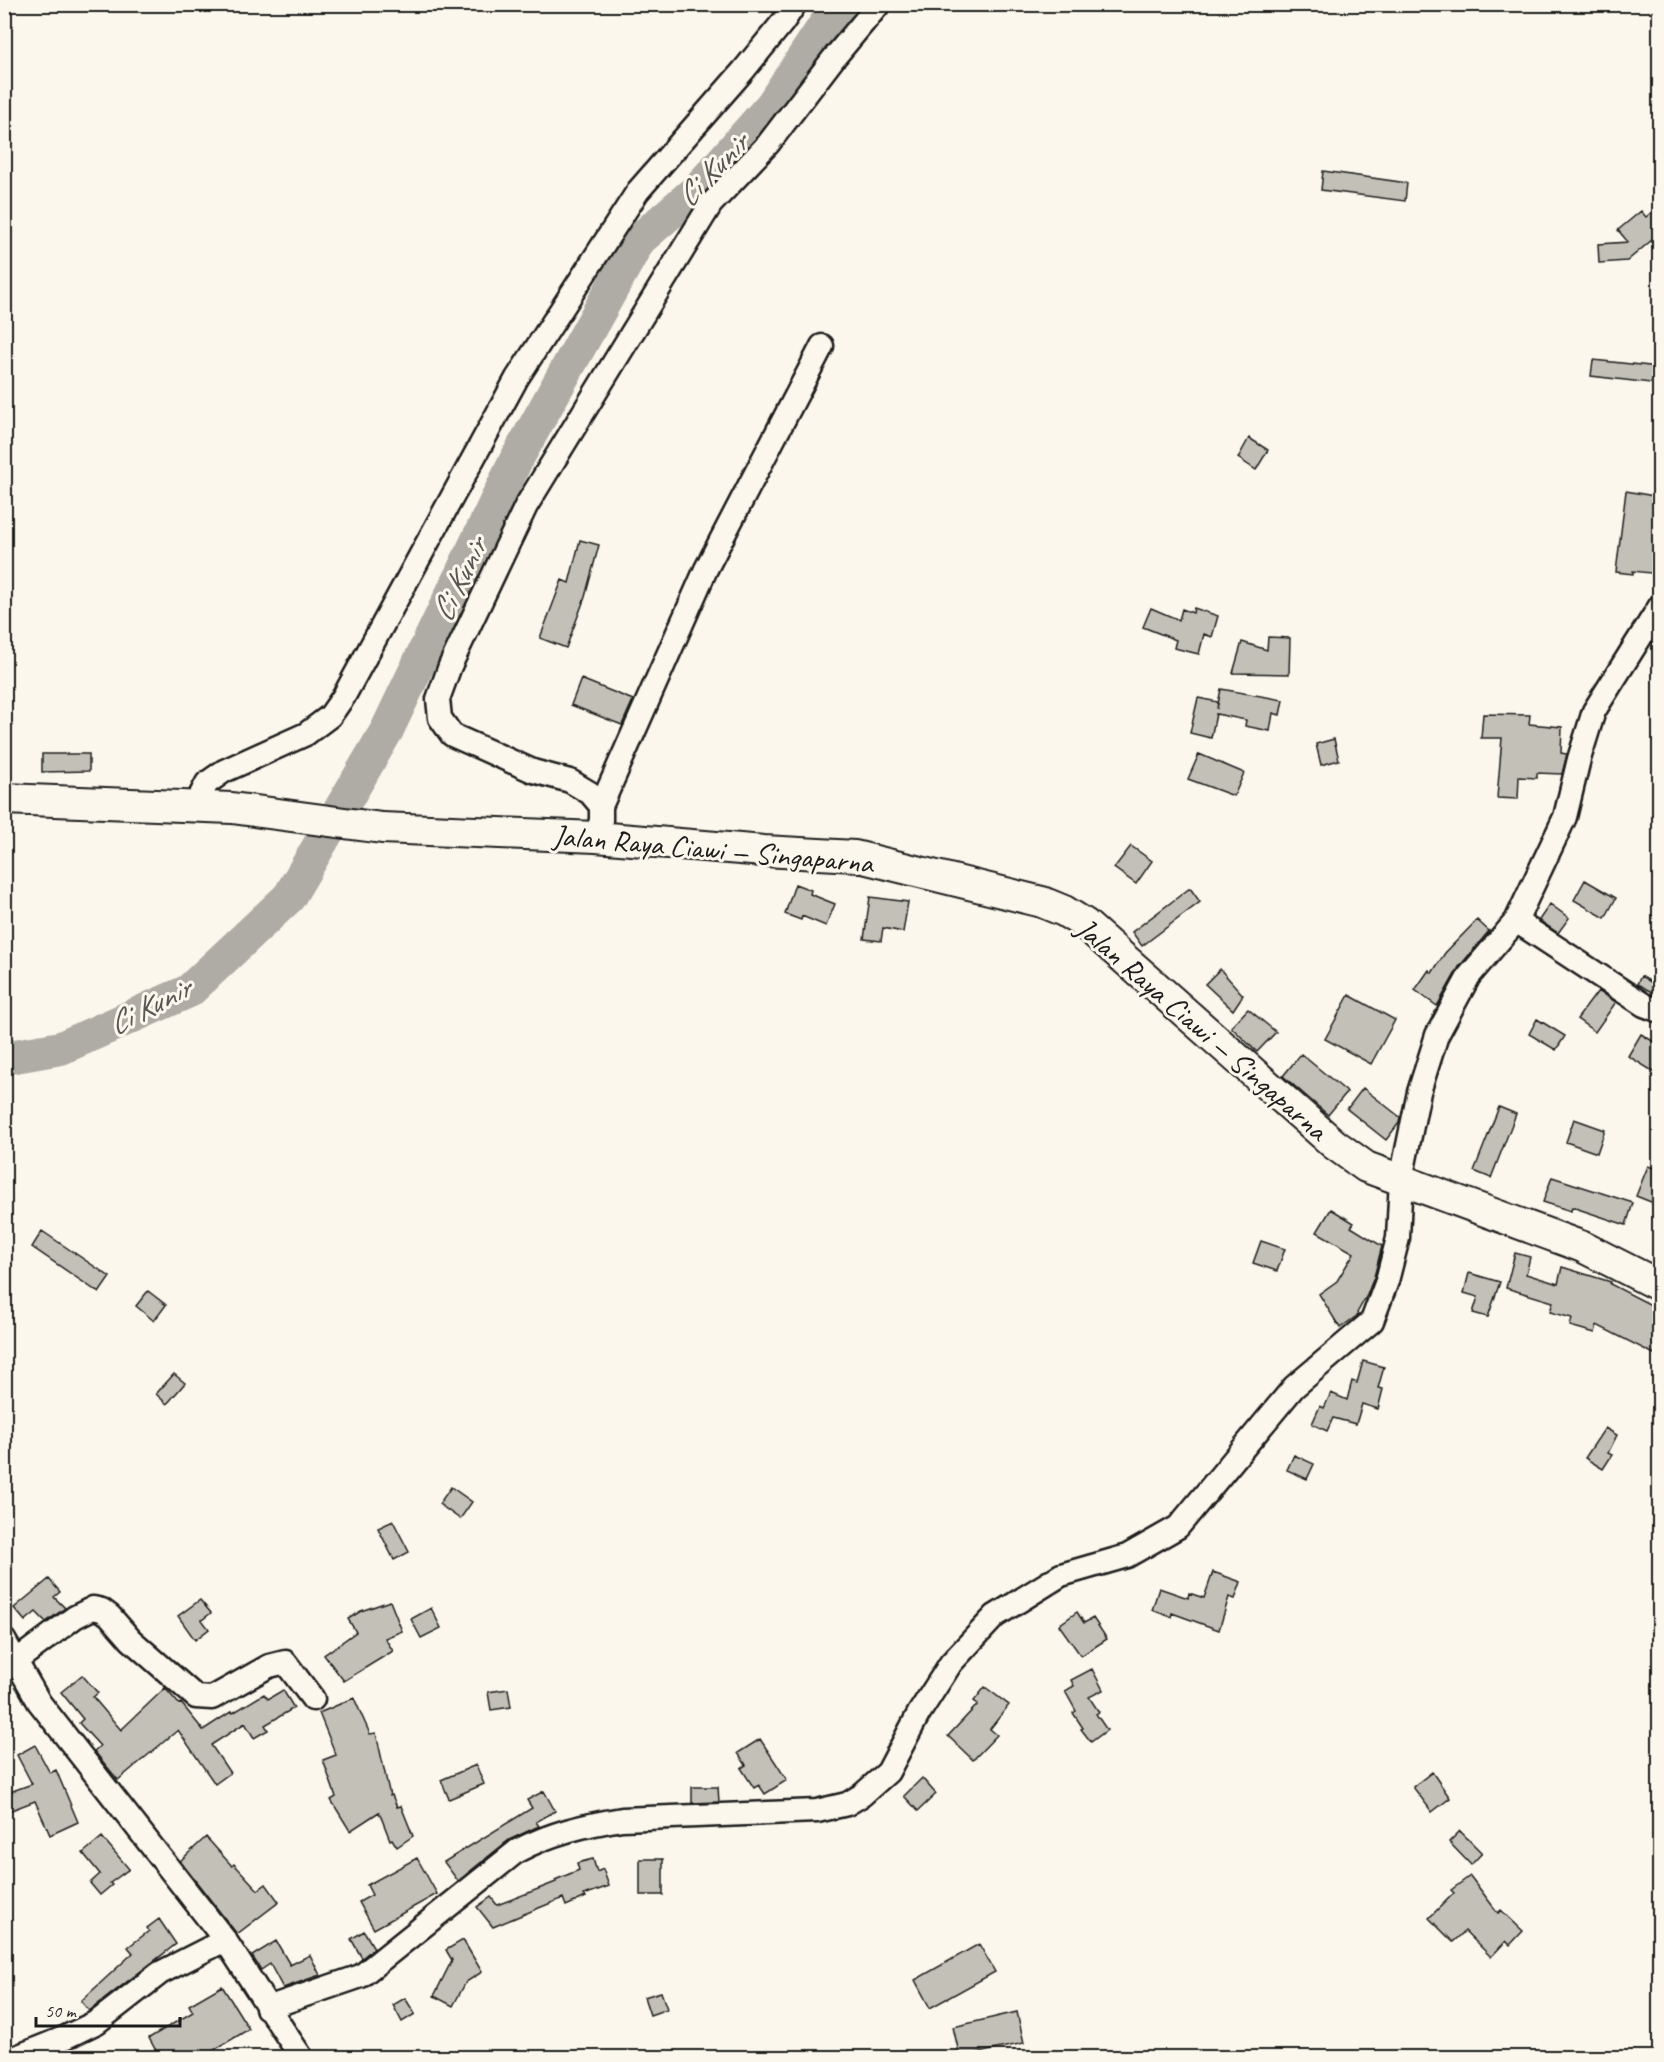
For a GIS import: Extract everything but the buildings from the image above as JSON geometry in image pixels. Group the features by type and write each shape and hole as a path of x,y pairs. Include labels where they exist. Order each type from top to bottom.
{"main road":[{"name":"Jalan Raya Ciawi — Singaparna","path":"4,799 232,808 382,828 596,837 855,856 1042,902 1064,911 1085,924 1334,1144 1366,1167 1583,1247 1659,1286"}],"street":[{"path":"195,806 207,783 224,771 306,734 330,716 344,696 517,378 638,191 743,70 795,4"},
{"path":"601,806 590,793 570,781 533,771 452,735 440,718 438,699 481,598 526,506 711,204 768,144 832,59 879,4"},
{"path":"596,837 601,820 601,806 706,569 822,346"},
{"path":"267,2008 361,1976 518,1851 541,1838 592,1824 622,1819 816,1811 847,1804 862,1795 888,1772 919,1713 951,1663 995,1616 1061,1575 1127,1556 1178,1527 1294,1387 1372,1321 1387,1281 1398,1238 1401,1179 1419,1092 1437,1035 1468,976 1516,921 1565,817 1579,759 1594,711 1659,606"},
{"path":"1516,921 1644,1005 1659,1011"},
{"path":"16,1661 75,1617 93,1608 102,1610 110,1616 131,1640 196,1696 212,1698 269,1666 285,1662 312,1699"},
{"path":"4,1640 39,1702 225,1940 267,2008 302,2058"},
{"path":"14,2058 97,2022 160,1973 225,1940"}],"waterway":[{"name":"Ci Kunir","path":"4,1058 61,1048 189,991 289,897 387,730 515,462 639,240 699,188 772,105 839,4"}]}
